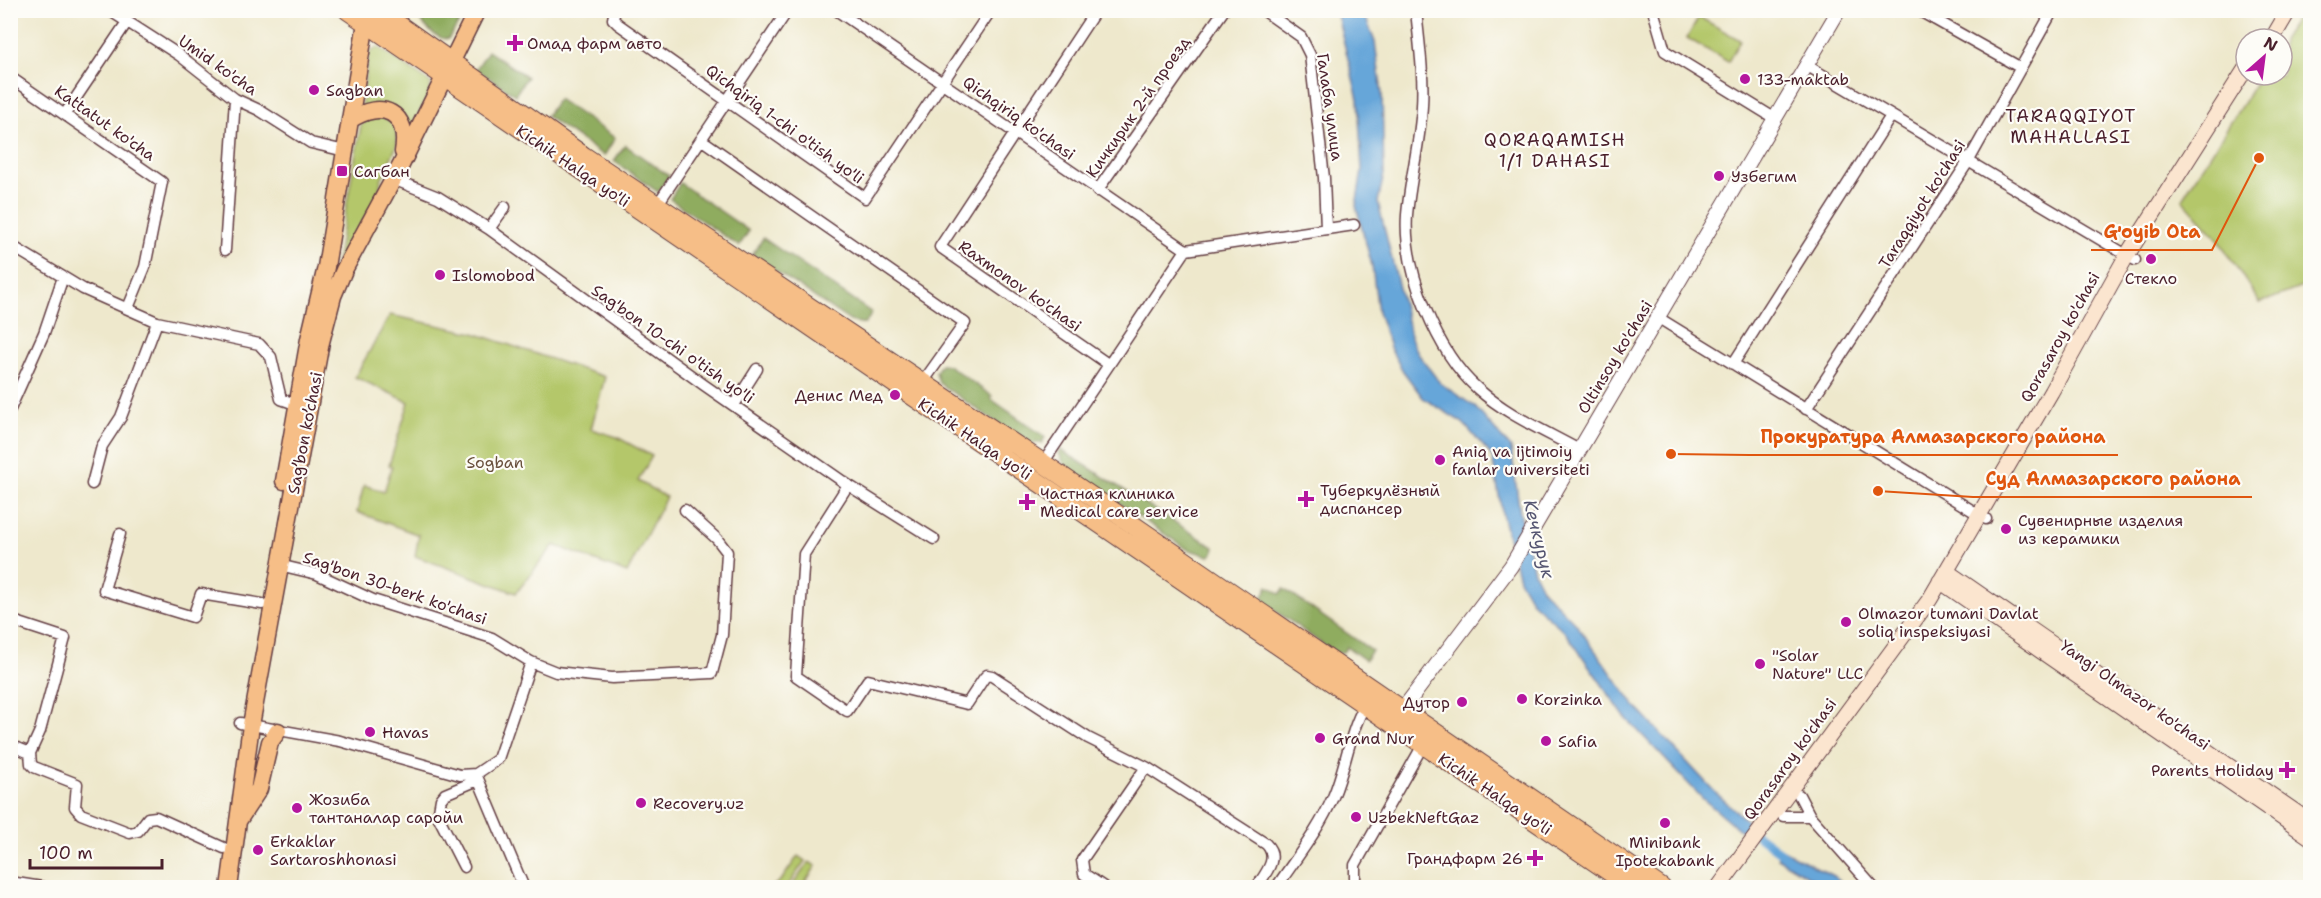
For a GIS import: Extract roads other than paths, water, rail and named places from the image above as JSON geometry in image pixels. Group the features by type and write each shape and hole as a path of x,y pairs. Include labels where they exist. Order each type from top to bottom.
{"highway":[{"name":"Kichik Halqa yo'li","path":"347,10 367,18 447,70 744,273 1146,556 1423,745 1505,790 1662,888"},
{"name":"Kichik Halqa yo'li","path":"378,10 447,70"},
{"name":"Kichik Halqa yo'li","path":"580,161 657,204 744,273 923,382 1403,709 1633,888"},
{"path":"1146,556 1157,540"}],"main road":[{"name":"Sag’bon ko’chasi","path":"219,888 262,604 304,406 338,283 397,172 477,10"},
{"path":"2270,27 2280,10"},
{"path":"2279,27 2289,10"},
{"name":"Sag’bon ko’chasi","path":"230,888 245,724 279,565 367,18"},
{"name":"Qorasaroy ko'chasi","path":"1718,888 1766,832 1947,579 2131,257 2234,87"},
{"name":"Qorasaroy ko'chasi","path":"2131,257 2242,87"},
{"path":"350,120 365,111 379,109 398,118 405,139 397,172"},
{"name":"Qorasaroy ko'chasi","path":"1766,832 1783,816 1799,795 1938,604 1947,579"},
{"name":"Yangi Olmazor ko'chasi","path":"1947,579 2310,822"},
{"name":"Yangi Olmazor ko'chasi","path":"1947,579 2310,837"},
{"path":"237,822 259,789 270,742 278,731"},
{"name":"Qorasaroy ko'chasi","path":"1730,888 1756,845"}],"street":[{"name":"Umid ko'cha","path":"109,10 179,55 236,99 259,110 311,143 345,151"},
{"name":"Qichqiriq 1-chi o'tish yo'li","path":"615,10 613,19 618,24 865,198 942,83"},
{"path":"657,204 788,10"},
{"name":"Qichqiriq ko'chasi","path":"836,10 1185,250"},
{"path":"942,83 991,10"},
{"path":"1016,133 1096,10"},
{"name":"Кичкирик 2-й проезд","path":"1097,191 1224,10"},
{"name":"Галаба улица","path":"1263,10 1301,37 1311,55 1324,178 1326,229"},
{"path":"1416,10 1422,107 1407,227 1415,272 1429,314 1451,358 1479,390 1507,411 1579,450"},
{"path":"1653,10 1665,51 1774,118"},
{"name":"Oltinsoy ko'chasi","path":"1403,709 1511,566 1839,10"},
{"path":"1918,10 2021,68"},
{"name":"Taraqqiyot ko'chasi","path":"1806,409 1968,162 2053,10"},
{"path":"65,114 127,22"},
{"path":"1806,65 2131,257"},
{"name":"Kattatut ko'cha","path":"10,77 162,182 145,267 129,308"},
{"path":"225,250 236,99"},
{"path":"1733,364 1891,116"},
{"name":"Raxmonov ko'chasi","path":"1016,133 940,247 1108,364"},
{"path":"702,140 965,322 923,382"},
{"name":"Sag'bon 10-chi o'tish yo'li","path":"397,172 489,230 848,485 934,539"},
{"path":"489,230 505,207"},
{"path":"1043,463 1185,250 1354,225"},
{"path":"10,245 63,277 157,322 263,346 271,357 281,399 304,406"},
{"path":"10,409 44,333 63,277"},
{"path":"1657,317 1983,516"},
{"path":"92,484 102,446 121,417 157,322"},
{"path":"734,405 757,369"},
{"path":"848,485 804,554 796,676 847,711 868,680 968,704 984,678 987,675 992,676 1088,738 1146,767 1266,844 1272,856 1270,867 1256,888"},
{"name":"Sag'bon 30-berk ko'chasi","path":"279,565 317,574 373,600 492,638 531,662 556,672 612,678 712,673 722,634 727,552 717,538 685,510"},
{"path":"120,534 104,590 193,617 201,594 262,604"},
{"path":"10,620 65,638 40,731 30,753 31,765 77,784 75,807 81,814 130,833 138,831 148,818 156,817 224,848"},
{"path":"464,867 438,816 439,807 445,794 477,777 498,759 531,662"},
{"path":"1276,888 1325,816 1339,783 1358,716 1365,705"},
{"path":"245,724 340,741 460,775 477,777"},
{"path":"1355,888 1355,865 1423,745"},
{"path":"10,746 30,753"},
{"path":"1106,888 1084,874 1082,860 1146,767"},
{"path":"477,777 524,888"},
{"path":"1799,795 1810,816 1874,888"},
{"path":"1783,816 1810,816"},
{"path":"10,882 48,888"}],"water":[{"path":"1336,11 1363,11 1375,42 1382,94 1384,174 1378,202 1412,341 1419,355 1440,383 1475,407 1511,448 1520,513 1534,572 1543,590 1576,624 1635,706 1714,791 1748,822 1741,831 1703,799 1624,716 1566,633 1532,602 1519,579 1503,518 1492,456 1463,423 1423,398 1391,350 1378,312 1372,266 1356,206 1362,171 1358,99"},
{"path":"1783,850 1835,877 1847,887 1826,887 1777,858"}],"waterway":[{"name":"Кечкурук","path":"1736,819 1789,859"}],"place":[{"name":"Омад фарм авто","path":"515,43"},
{"name":"133-maktab","path":"1745,79"},
{"name":"Sagban","path":"314,90"},
{"name":"G'oyib Ota","path":"2259,158"},
{"name":"Сагбан","path":"342,171"},
{"name":"Узбегим","path":"1719,176"},
{"name":"Стекло","path":"2151,259"},
{"name":"Islomobod","path":"440,275"},
{"name":"Денис Мед","path":"895,395"},
{"name":"Прокуратура Алмазарского района","path":"1671,454"},
{"name":"Aniq va ijtimoiy fanlar universiteti","path":"1440,460"},
{"name":"Суд Алмазарского района","path":"1878,491"},
{"name":"Туберкулёзный диспансер","path":"1306,499"},
{"name":"Частная клиника Medical care service","path":"1027,502"},
{"name":"Сувенирные изделия из керамики","path":"2006,529"},
{"name":"Olmazor tumani Davlat soliq inspeksiyasi","path":"1846,622"},
{"name":"\"Solar Nature\" LLC","path":"1760,664"},
{"name":"Korzinka","path":"1522,699"},
{"name":"Дутор","path":"1462,702"},
{"name":"Havas","path":"370,732"},
{"name":"Grand Nur","path":"1320,738"},
{"name":"Safia","path":"1546,741"},
{"name":"Parents Holiday","path":"2287,770"},
{"name":"Recovery.uz","path":"641,803"},
{"name":"Жозиба тантаналар саройи","path":"297,808"},
{"name":"UzbekNeftGaz","path":"1356,817"},
{"name":"Minibank Ipotekabank","path":"1665,823"},
{"name":"Erkaklar Sartaroshhonasi","path":"258,850"},
{"name":"Грандфарм 26","path":"1535,858"}],"district":[{"name":"TARAQQIYOT MAHALLASI","path":"2071,126"},
{"name":"QORAQAMISH 1/1 DAHASI","path":"1555,150"}],"park label":[{"name":"Sogban","path":"495,462"}]}
